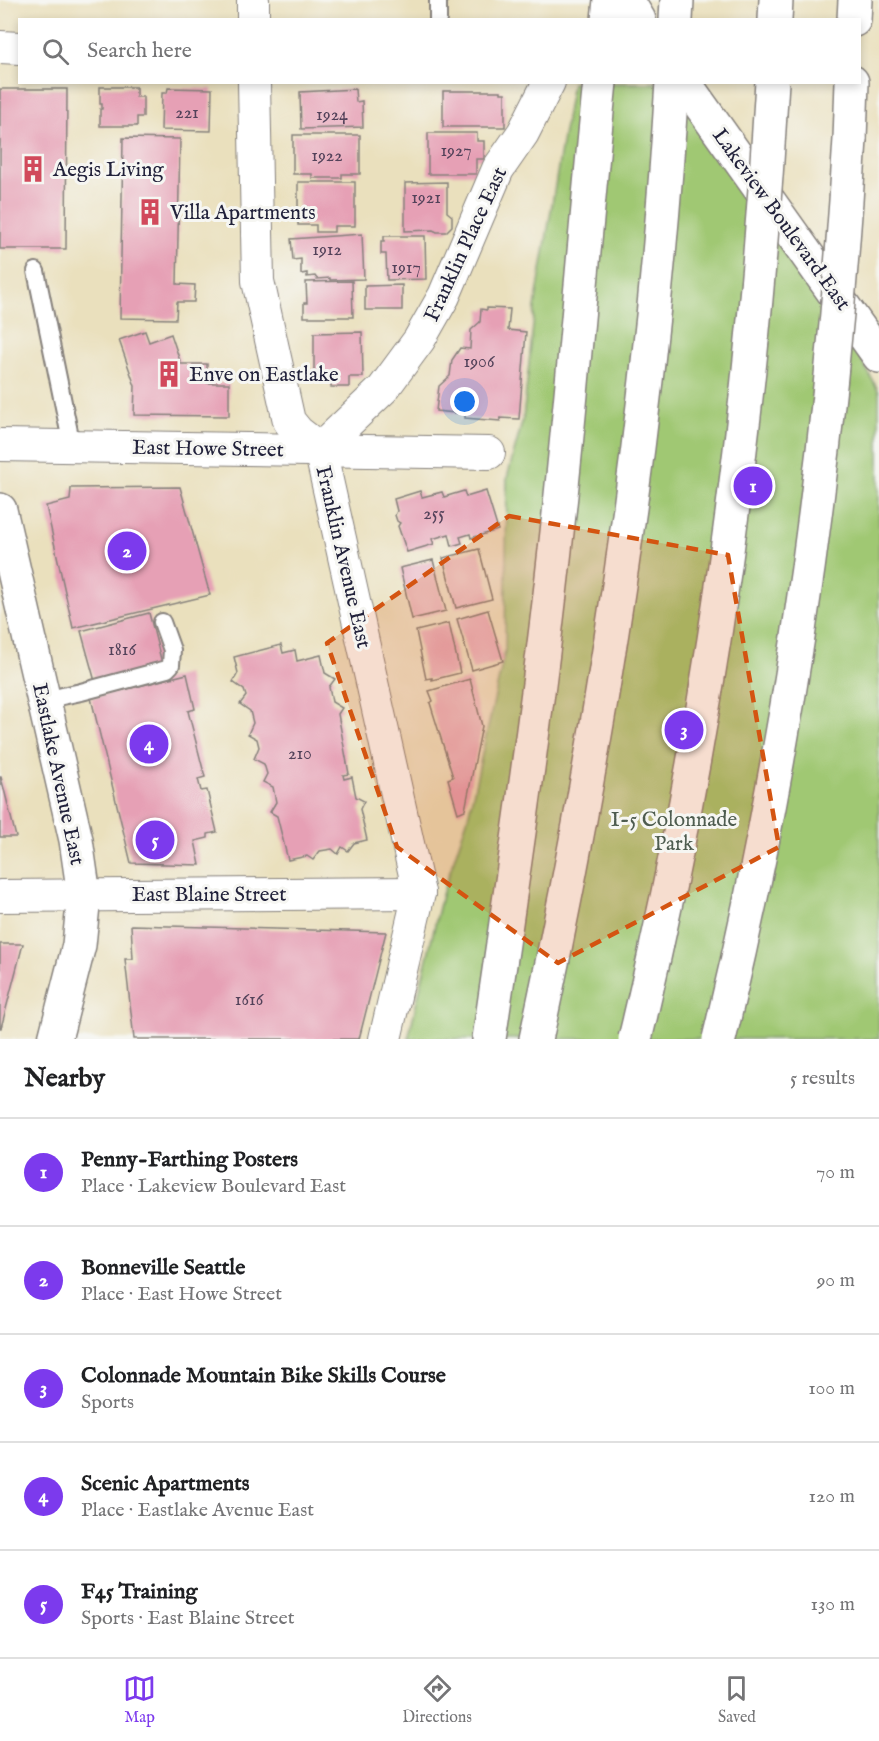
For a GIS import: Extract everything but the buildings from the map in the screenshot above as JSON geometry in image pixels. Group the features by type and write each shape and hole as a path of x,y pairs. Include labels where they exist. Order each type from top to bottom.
{"main road":[{"path":"608,18 610,0"},
{"path":"627,0 638,18"},
{"path":"676,18 677,0"},
{"path":"854,18 855,0"},
{"path":"489,1039 546,631 600,84"},
{"path":"536,1039 584,803 626,539 652,331 672,84"},
{"name":"Lakeview Boulevard East","path":"685,84 879,356"},
{"path":"634,1039 687,791 726,556 754,321 772,84"},
{"path":"719,1039 769,809 802,619 835,342 852,84"},
{"name":"Eastlake Avenue East","path":"0,510 76,840 84,895 79,945 55,1039"}],"street":[{"path":"254,0 254,18"},
{"path":"0,47 18,48"},
{"name":"Franklin Avenue East","path":"254,84 258,281 289,421 298,432 320,449 419,893 386,1039"},
{"name":"Franklin Place East","path":"320,449 383,389 419,340 444,296 498,169 523,133 548,84"},
{"name":"East Howe Street","path":"0,445 489,453"},
{"name":"East Blaine Street","path":"0,896 419,893"}],"lane":[{"path":"438,0 438,18"},
{"path":"36,271 72,446"},
{"path":"44,700 167,669 171,665 172,650 162,622"}],"highlighted area":[{"path":"509,516 728,555 779,847 558,963 397,847 327,643"}],"green space":[{"name":"I-5 Colonnade Park","path":"572,84 683,84 814,272 879,392 879,1039 408,1039 442,895 468,817 505,651 507,478 523,419 535,307"}],"place":[{"name":"Aegis Living","path":"33,169"},
{"name":"Villa Apartments","path":"150,212"},
{"name":"Enve on Eastlake","path":"169,374"},
{"name":"Penny-Farthing Posters","path":"753,486"},
{"name":"Bonneville Seattle","path":"127,551"},
{"name":"Colonnade Mountain Bike Skills Course","path":"684,730"},
{"name":"Scenic Apartments","path":"149,744"},
{"name":"F45 Training","path":"155,840"}]}
